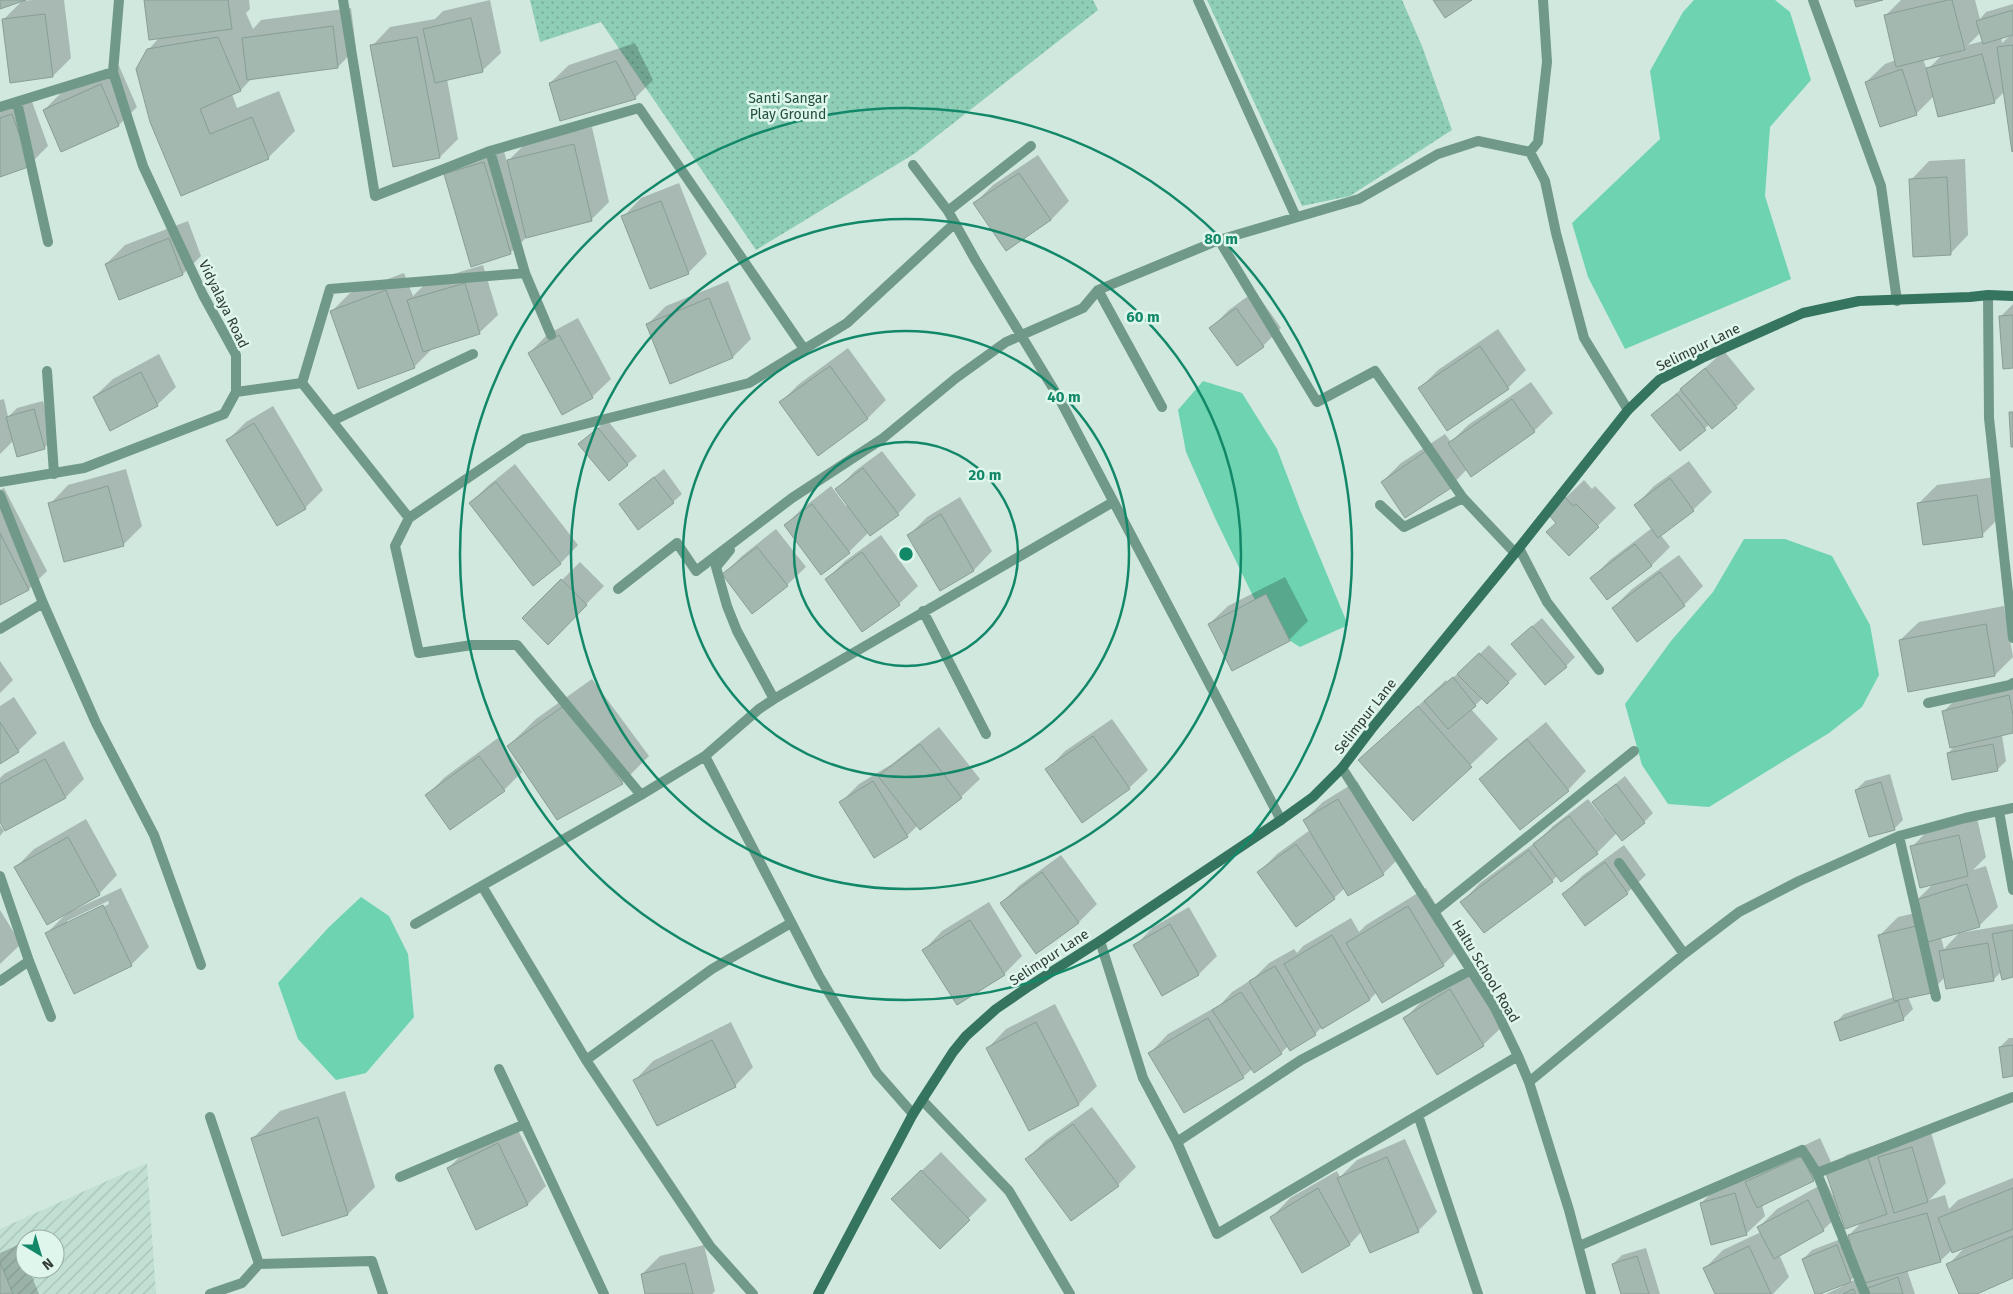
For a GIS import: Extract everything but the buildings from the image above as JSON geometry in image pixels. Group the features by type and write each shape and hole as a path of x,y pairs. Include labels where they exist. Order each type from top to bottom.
{"street":[{"path":"0,107 113,72 119,0"},
{"path":"344,0 376,196 490,152 639,108 804,349"},
{"path":"1198,0 1296,217"},
{"path":"1530,152 1538,142 1547,62 1543,0"},
{"path":"1814,0 1881,186 1897,301"},
{"name":"Vidyalaya Road","path":"0,482 84,468 224,414 236,392 236,355 203,295 143,166 113,72"},
{"path":"17,102 48,242"},
{"path":"618,589 677,543 696,571 792,498 882,439 956,378 1006,342 1083,308 1098,290 1219,240 1359,199 1438,154 1478,141 1530,152"},
{"path":"948,211 1031,146"},
{"path":"490,152 526,273 550,335"},
{"path":"1530,152 1545,181 1556,233 1584,338 1628,410"},
{"path":"912,165 948,211 1059,398 1281,820"},
{"path":"641,795 517,645 472,645 419,653 395,546 409,518 525,439 750,383 847,323 955,223"},
{"path":"1219,240 1317,402 1375,371 1463,498 1517,550 1547,602 1599,670"},
{"path":"302,383 330,289 526,273"},
{"path":"1098,290 1162,407"},
{"path":"1988,295 1989,418 2013,638"},
{"name":"Selimpur Lane","path":"818,1294 913,1114 953,1052 972,1031 996,1009 1281,820 1313,796 1342,768 1373,726 1517,550 1628,410 1659,380 1702,358 1803,313 1859,301 1897,301 1988,295 2013,296"},
{"path":"332,421 473,354"},
{"path":"47,371 54,474"},
{"path":"236,392 302,383"},
{"path":"302,383 409,518"},
{"path":"0,495 43,603 96,723 154,835 202,965"},
{"path":"1380,505 1404,527 1463,498"},
{"path":"415,924 641,795 705,756 759,709 774,699 1113,502"},
{"path":"738,539 716,567 727,606 737,631 774,699"},
{"path":"0,629 43,603"},
{"path":"923,612 986,734"},
{"path":"1928,702 2013,683"},
{"path":"1434,912 1634,751"},
{"path":"705,756 819,976 877,1073 913,1114"},
{"name":"Haltu School Road","path":"1342,768 1495,1008 1518,1056 1529,1082 1592,1294"},
{"path":"1529,1082 1684,954 1739,912 1798,881 1900,836 1965,818 2013,808"},
{"path":"1999,811 2013,890"},
{"path":"1900,836 1936,997"},
{"path":"1619,863 1684,954"},
{"path":"0,876 29,961 51,1017"},
{"path":"482,886 586,1060 710,1246 753,1294"},
{"path":"586,1060 712,969 792,923"},
{"path":"1100,940 1142,1078 1177,1142 1217,1234 1518,1056"},
{"path":"0,981 29,961"},
{"path":"1177,1142 1301,1060 1471,970"},
{"path":"499,1069 604,1294"},
{"path":"1817,1173 2013,1097"},
{"path":"922,1100 1009,1191 1070,1294"},
{"path":"1418,1116 1478,1294"},
{"path":"210,1118 259,1264"},
{"path":"400,1177 525,1124"},
{"path":"1578,1246 1802,1150 1817,1173 1865,1294"},
{"path":"210,1294 242,1283 259,1264 372,1261 383,1294"}],"shaded area":[{"path":"1694,0 1775,0 1790,12 1811,80 1770,127 1765,196 1791,279 1625,349 1588,277 1572,223 1660,139 1650,71 1683,12"},
{"path":"1203,381 1242,393 1277,449 1348,625 1300,647 1268,627 1216,520 1186,452 1178,410"},
{"path":"1744,539 1785,539 1832,556 1870,625 1879,675 1862,707 1829,733 1709,807 1668,804 1642,765 1625,704 1671,641 1713,592"},
{"path":"361,897 389,916 408,954 414,1017 366,1073 336,1080 298,1039 278,983 329,927"},
{"path":"147,1163 156,1294 0,1294 0,1229"}],"green space":[{"name":"Santi Sangar Play Ground","path":"530,0 1093,0 1098,10 914,154 756,250 601,22 540,42"},
{"path":"1207,0 1402,0 1422,46 1452,130 1350,196 1302,206"}]}
